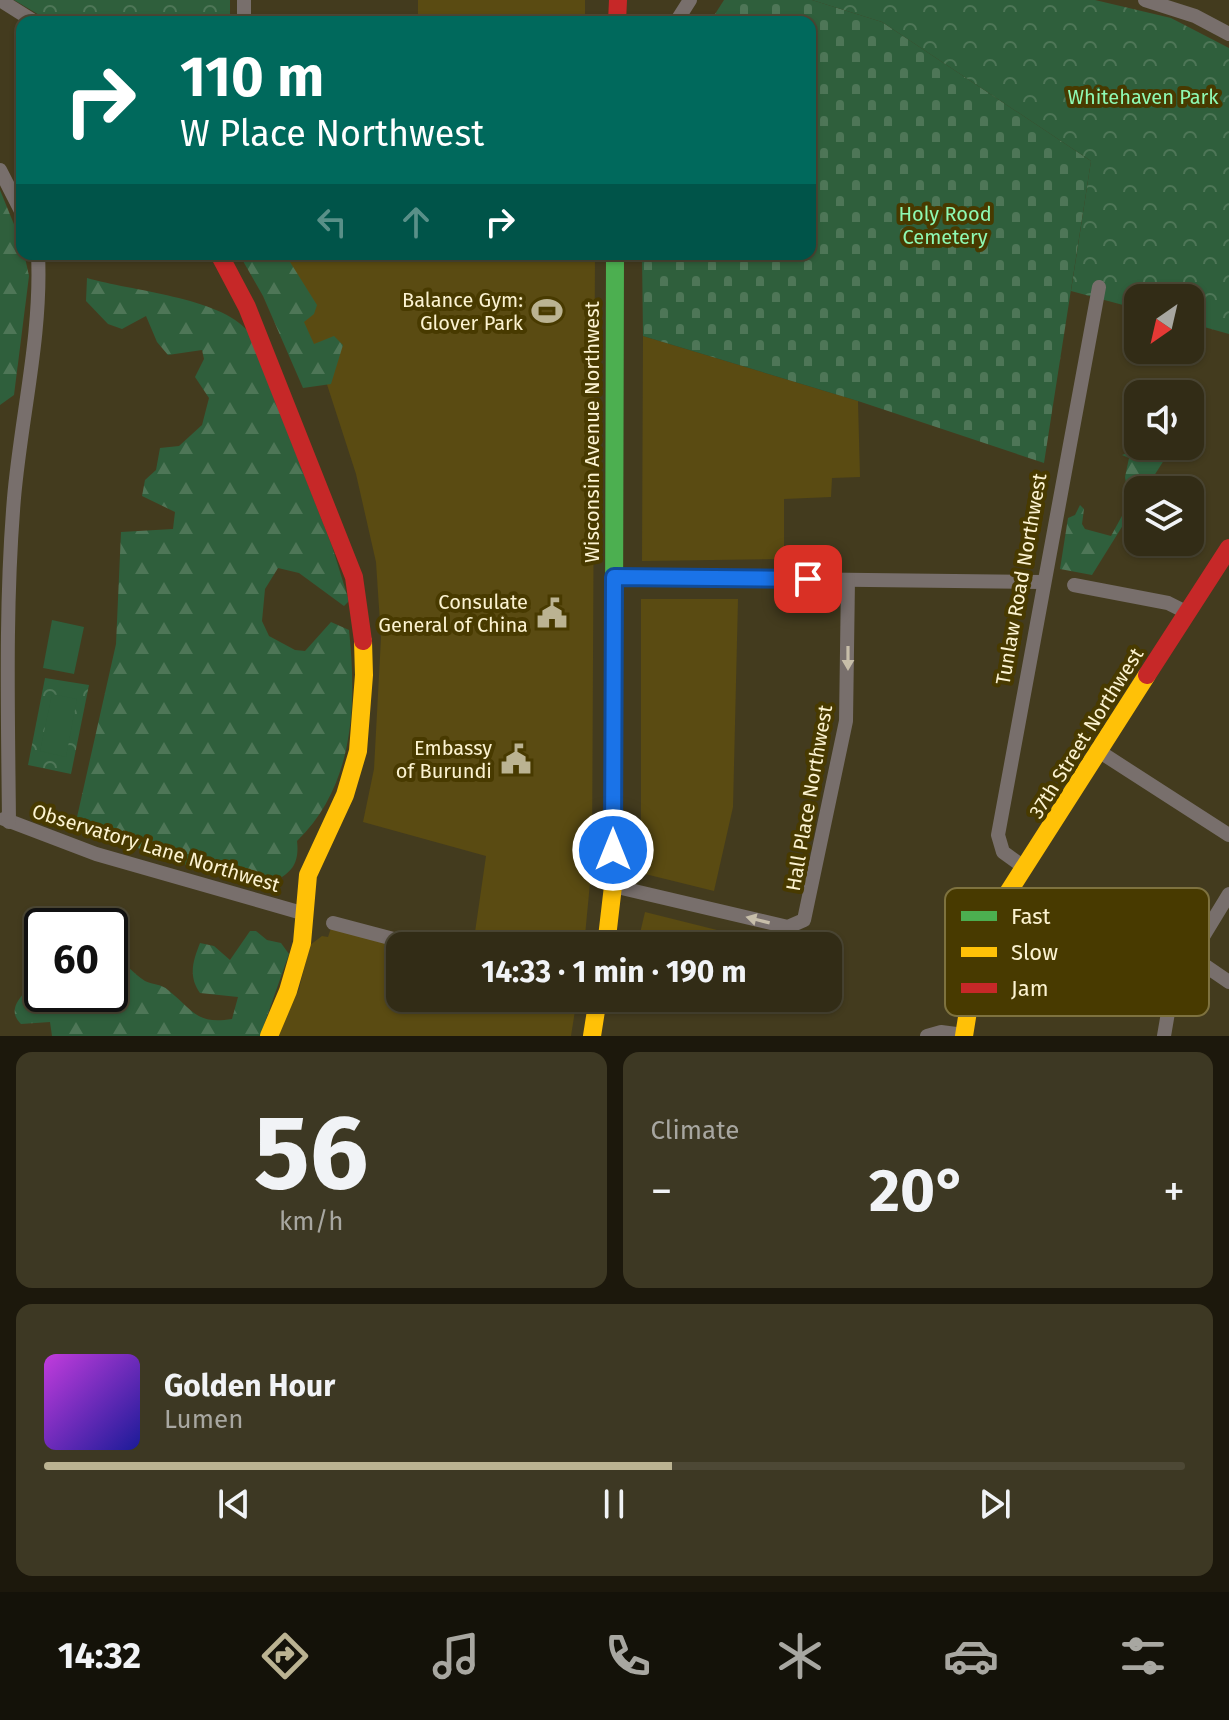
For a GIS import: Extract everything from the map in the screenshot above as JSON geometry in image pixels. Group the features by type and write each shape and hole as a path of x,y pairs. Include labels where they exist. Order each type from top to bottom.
{"street":[{"path":"0,0 25,16"},
{"path":"1145,0 1195,16 1229,34"},
{"path":"0,170 16,201"},
{"path":"3,819 9,559 18,455 36,319 38,260"},
{"path":"222,260 247,307 309,457 354,577 362,625 364,675 358,751 345,795 308,875 302,913 302,943 288,991 269,1036"},
{"name":"Wisconsin Avenue Northwest","path":"608,932 613,886 615,260"},
{"name":"Tunlaw Road Northwest","path":"1025,868 1009,858 999,844 998,835 1042,582 1099,287"},
{"name":"37th Street Northwest","path":"1013,888 1229,548"},
{"path":"614,577 1042,582"},
{"name":"Hall Place Northwest","path":"613,886 788,927 799,924 807,916 846,721 848,580"},
{"path":"1074,585 1168,603 1188,613"},
{"path":"1100,752 1229,835"},
{"name":"Observatory Lane Northwest","path":"3,819 96,854 302,913"},
{"path":"1209,927 1229,894"},
{"path":"333,923 386,937"},
{"path":"1209,968 1229,982"},
{"path":"592,1036 596,1012"},
{"name":"37th Street Northwest","path":"964,1036 967,1016"},
{"path":"1164,1036 1168,1016"},
{"path":"927,1036 941,1032 964,1036"}],"shaded area":[{"path":"418,0 585,0 585,14 418,16"},
{"path":"266,260 595,260 592,862 585,932 475,932 486,856 363,822 374,769 381,638 376,562 356,474 322,369"},
{"path":"643,336 858,401 860,477 832,478 831,497 784,499 784,559 642,561"},
{"path":"641,599 738,599 733,807 714,891 641,873"},
{"path":"645,912 725,932 640,932"},
{"path":"331,928 386,943 386,1012 575,1012 571,1036 277,1036 299,989 310,945 322,936 328,937"}],"green space":[{"path":"14,0 230,0 230,16 41,16"},
{"name":"Holy Rood Cemetery","path":"724,0 812,0 882,22 1091,161 1044,463 858,401 643,336 642,260 816,260 816,16 714,16"},
{"name":"Whitehaven Park","path":"812,0 1095,0 1171,18 1229,48 1229,334 1204,327 1204,284 1124,284 1124,305 1071,291 1091,161 882,22"},
{"path":"0,190 16,229 16,260 26,260 29,276 14,395 0,405"},
{"path":"242,260 289,260 317,305 314,314 304,322 314,344 334,336 343,345 331,384 303,388 263,296"},
{"path":"87,278 196,303 235,319 248,331 332,546 349,601 344,606 299,573 278,568 265,589 262,621 269,636 295,650 305,651 331,622 349,630 352,687 351,715 341,770 316,819 297,841 295,864 267,886 192,867 75,826 116,644 121,532 173,529 175,512 142,496 145,480 156,470 160,448 179,446 202,425 209,398 195,377 204,359 202,350 168,355 157,342 146,316 122,329 108,324 86,301"},
{"path":"1129,460 1164,460 1154,476 1125,476"},
{"path":"1080,505 1084,509 1082,524 1085,529 1111,536 1124,512 1124,524 1092,575 1060,569 1068,518 1075,515"},
{"path":"52,620 84,627 74,674 43,668"},
{"path":"45,678 89,685 71,774 28,765"},
{"path":"52,694 77,699 66,757 40,751"},
{"path":"250,931 256,931 267,940 281,943 289,954 260,1036 52,1036 50,1022 21,1024 15,1015 17,1003 24,994 24,1012 128,1012 128,967 145,981 166,988 203,1018 232,1019 238,997 200,993 196,987 193,968 200,943 214,946 230,960"}],"traffic: fast":[{"path":"614,621 615,260"}],"traffic: slow":[{"path":"608,932 613,886 614,621"},
{"path":"269,1036 288,991 302,943 308,875 345,795 358,751 364,675 363,641"},
{"path":"1011,888 1147,675"},
{"path":"592,1036 596,1012"},
{"path":"964,1036 967,1016"}],"traffic: jam":[{"path":"617,16 618,0"},
{"path":"222,260 247,307 354,577 363,641"},
{"path":"1147,675 1229,548"}],"place":[{"name":"Balance Gym: Glover Park","path":"547,311"},
{"name":"Consulate General of China","path":"552,613"},
{"name":"Embassy of Burundi","path":"516,759"}],"route":[{"path":"613,850 614,577 808,579"}]}
